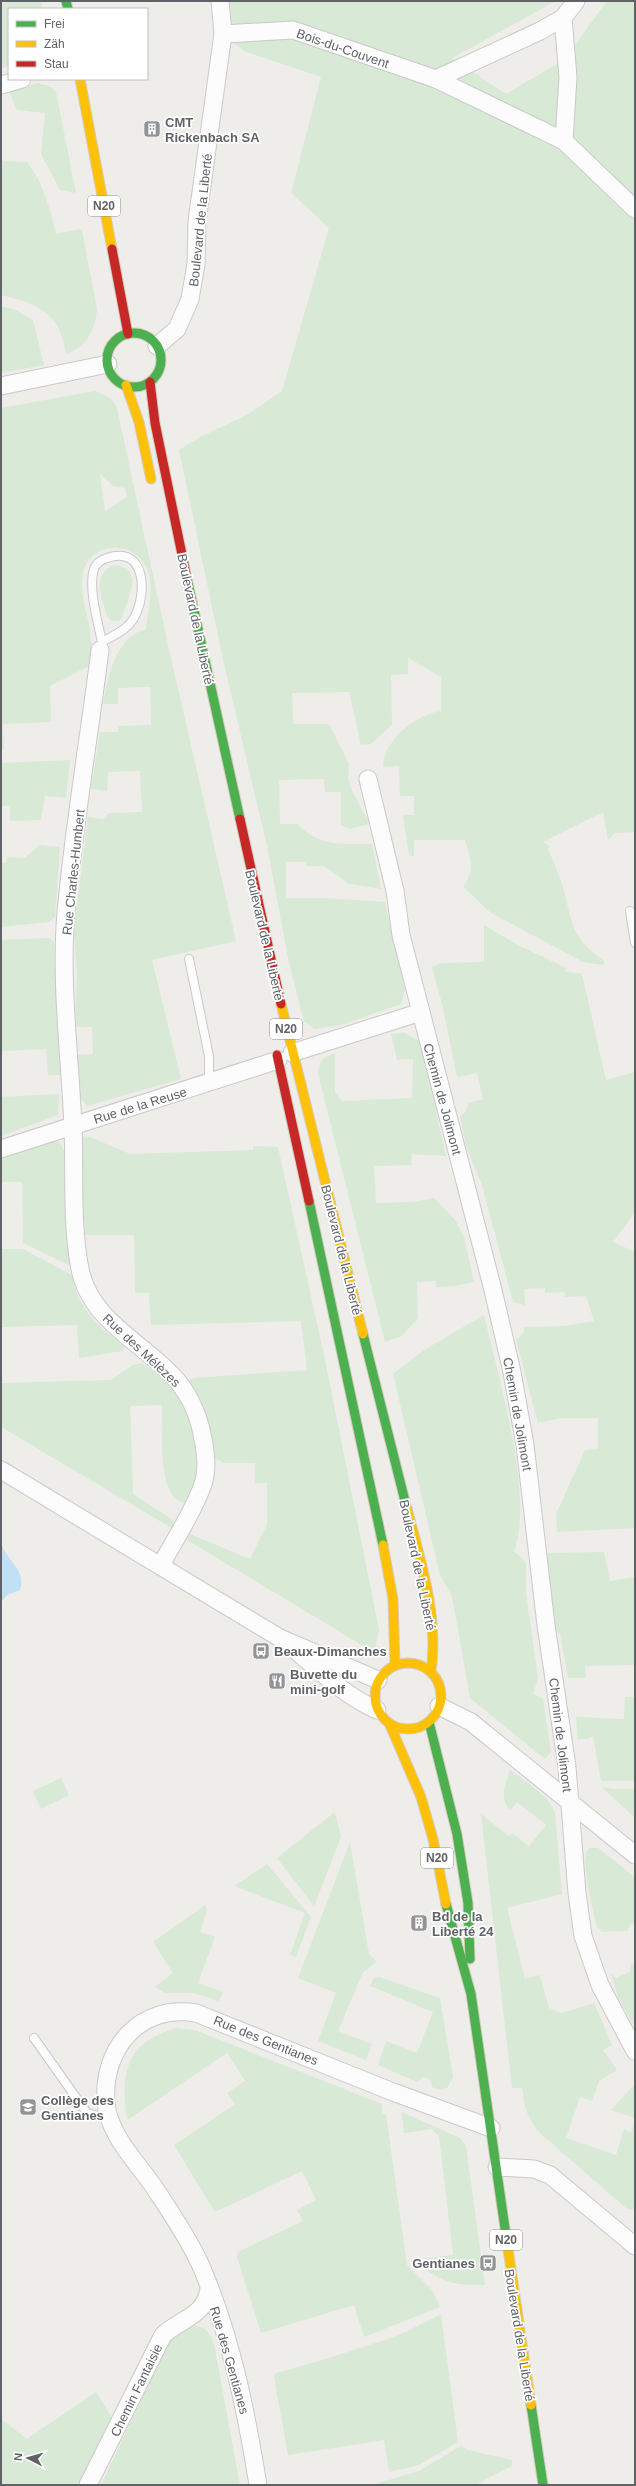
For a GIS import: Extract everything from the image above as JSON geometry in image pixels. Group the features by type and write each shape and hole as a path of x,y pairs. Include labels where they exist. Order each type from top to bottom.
{"main road":[{"name":"N20","path":"80,80 128,334"},
{"path":"128,334 145,335 157,346 160,352 160,367 150,382 134,387 126,385 114,377 108,364 110,348 121,336 128,334"},
{"name":"Boulevard de la Liberté","path":"150,382 155,423 386,1559 393,1599 395,1665"},
{"path":"126,385 139,422 154,492"},
{"name":"Boulevard de la Liberté","path":"282,1053 419,1555 433,1631 434,1660 431,1672"},
{"path":"377,1710 375,1689 378,1680 385,1671 395,1665 414,1663 431,1672 440,1688 440,1706 429,1722 410,1730 390,1725"},
{"name":"N20","path":"377,1710 390,1725"},
{"name":"Boulevard de la Liberté","path":"429,1722 457,1834 468,1903 471,1994 543,2485"},
{"name":"Boulevard de la Liberté","path":"390,1725 422,1797 433,1839 448,1914 471,1994"}],"street":[{"name":"Boulevard de la Liberté","path":"157,346 177,329 190,299 196,264 197,220 223,34 220,1"},
{"path":"436,79 540,31 563,18 576,1"},
{"path":"563,18 568,78 564,141"},
{"name":"Bois-du-Couvent","path":"223,34 293,30 436,79 564,141 635,209"},
{"path":"1,85 18,80"},
{"path":"1,386 108,364"},
{"name":"Rue Charles-Humbert","path":"73,1126 65,989 66,914 101,646"},
{"name":"Chemin de Jolimont","path":"368,779 395,891 401,935 493,1290 512,1372 525,1445 546,1625 567,1767 577,1893 583,1936 600,1985 635,2051"},
{"name":"Rue de la Reuse","path":"1,1149 209,1083 282,1053 421,1012"},
{"name":"Rue des Mélèzes","path":"73,1126 77,1245 84,1284 104,1316 170,1373 182,1386 202,1431 206,1453 206,1471 202,1486 161,1565"},
{"path":"1,1470 280,1638 378,1680"},
{"path":"280,1638 336,1685 360,1702 377,1710"},
{"path":"440,1706 472,1722 635,1855"},
{"name":"Rue des Gentianes","path":"258,2485 238,2378 200,2265 162,2200 109,2119 106,2102 109,2070 120,2044 129,2033 152,2016 180,2010 196,2013 393,2092 491,2128"},
{"path":"496,2167 534,2169 550,2175 635,2246"},
{"name":"Chemin Fantaisie","path":"88,2485 163,2335 175,2324 200,2312 207,2301 209,2289"}],"lane":[{"name":"Rue Charles-Humbert","path":"110,557 128,559 139,568 142,575 142,587 135,616 125,629 101,646 93,582 94,569 97,563 110,557"},
{"path":"630,911 635,943"},
{"path":"189,958 209,1056 209,1083"},
{"path":"34,2038 87,2113 109,2119"}],"green space":[{"path":"6,1 41,1 42,8 8,8 8,66 1,69 1,3 5,3"},
{"path":"211,1 556,1 452,58 506,94 564,60 607,1 635,1 635,832 615,833 608,840 603,812 543,842 550,846 548,849 563,887 574,929 585,944 604,961 604,965 583,962 491,913 463,887 469,876 471,865 465,840 414,840 414,856 409,856 403,815 414,815 414,796 400,796 399,766 383,767 389,747 403,730 422,717 441,711 441,677 408,658 408,674 391,675 392,725 371,744 361,745 349,692 292,693 293,724 329,724 349,764 348,779 353,793 370,824 350,829 341,825 341,792 325,792 324,779 279,780 280,824 298,824 314,837 332,843 372,844 381,889 349,884 324,866 306,866 306,862 286,862 286,898 324,898 385,902 405,990 401,1004 341,1025 315,1029 304,1022 288,958 267,846 224,664 179,450 200,437 247,415 282,391 329,228 291,193 321,77 244,51 223,34"},
{"path":"39,83 51,87 56,92 76,193 60,190 41,154 45,113 17,110 8,90"},
{"path":"1,161 27,162 42,187 56,234 79,229 82,231 97,309 96,317 92,331 85,342 73,351 66,354 59,328 46,312 26,302 1,295"},
{"path":"1,306 16,310 33,320 44,365 1,373"},
{"path":"95,391 111,399 117,408 168,645 236,941 152,960 181,1079 87,1106 78,1094 77,1055 93,1054 92,1027 75,1027 77,975 74,928 88,817 103,819 109,813 142,812 140,771 108,772 107,791 91,789 100,732 118,732 118,726 151,725 150,687 118,688 118,704 103,704 111,670 120,649 135,634 146,629 151,583 146,566 138,557 129,551 118,548 107,549 97,553 89,560 83,572 82,587 91,636 91,665 50,686 51,722 3,724 4,749 1,749 1,408","holes":["100,474 113,486 125,488 127,497 105,511"]},
{"path":"113,565 123,567 129,571 132,577 130,592 122,617 119,621 110,620 107,616 100,588 102,575"},
{"path":"70,760 66,798 45,796 41,820 10,821 10,806 1,806 1,763"},
{"path":"39,845 60,847 55,917 49,922 1,927 1,863 6,863 7,857 25,858"},
{"path":"484,925 516,944 566,968 565,971 582,974 606,1080 635,1072 635,1212 613,1242 635,1252 635,1528 557,1532 556,1514 585,1450 598,1449 598,1418 560,1418 538,1423 516,1340 523,1334 524,1327 565,1326 594,1321 586,1296 565,1297 565,1292 545,1293 545,1288 524,1289 525,1305 513,1302 482,1185 466,1146 460,1116 466,1111 468,1103 483,1099 477,1073 457,1077 443,1008 432,967 442,963 484,962"},
{"path":"49,938 54,942 60,1075 48,1075 46,1049 1,1051 1,940"},
{"path":"405,1033 418,1040 423,1050 446,1156 412,1154 411,1165 374,1166 376,1203 413,1202 434,1198 456,1221 464,1237 474,1282 454,1286 436,1287 436,1281 417,1282 418,1318 402,1336 385,1342 318,1074 319,1066 322,1060 335,1053 335,1092 342,1101 412,1098 413,1059 397,1060 391,1034"},
{"path":"59,1094 58,1115 1,1136 1,1097"},
{"path":"80,1136 90,1137 130,1154 253,1150 253,1146 278,1147 324,1355 379,1630 375,1649 370,1650 187,1540 190,1534 250,1559 267,1525 267,1483 255,1483 255,1463 224,1463 214,1457 206,1413 187,1381 194,1378 307,1370 301,1321 151,1325 149,1293 135,1293 134,1235 85,1235"},
{"path":"53,1140 60,1143 64,1151 71,1266 23,1243 22,1182 1,1182 1,1158"},
{"path":"1,1249 23,1249 72,1275 79,1298 84,1307 106,1332 125,1347 122,1351 79,1358 77,1325 1,1327"},
{"path":"484,1315 505,1401 517,1469 520,1500 519,1529 514,1551 526,1562 526,1592 538,1678 533,1694 543,1698 551,1752 545,1759 470,1698 452,1596 440,1575 393,1374 424,1350"},
{"path":"142,1363 168,1384 178,1396 186,1409 192,1424 195,1439 197,1455 195,1485 193,1493 185,1503 176,1499 169,1490 165,1476 162,1445 162,1405 130,1406 133,1494 173,1520 175,1530 1,1427 1,1383 111,1380 133,1365"},
{"path":"604,1552 610,1581 635,1577 635,1665 585,1666 586,1678 568,1678 560,1633 554,1631 543,1553"},
{"path":"625,1697 635,1697 635,1781 601,1781 593,1736 587,1739 578,1739 576,1717 624,1719"},
{"path":"510,1770 542,1794 552,1806 555,1813 562,1894 507,1908 525,1979 540,1975 549,2008 562,2013 594,2003 612,2045 603,2050 617,2070 599,2081 592,2101 580,2097 566,2138 616,2155 624,2129 631,2132 635,2121 635,2208 632,2210 626,2208 542,2135 530,2118 524,2102 522,2088 512,2088 481,1814 509,1836 512,1833 529,1846 546,1825 517,1802 510,1810 507,1806 504,1791"},
{"path":"61,1778 69,1795 41,1809 33,1791"},
{"path":"601,1786 611,1789 635,1789 635,1818"},
{"path":"335,1812 341,1837 314,1906 277,1858"},
{"path":"350,1842 369,1954 377,1962 363,1972 338,2031 372,2044 366,2060 318,2041 336,1993 298,1978"},
{"path":"590,1848 598,1848 635,1877 635,1925 630,1924 628,1931 602,1932 597,1927 586,1872 587,1853"},
{"path":"267,1864 311,1917 296,1957 290,1955 305,1913 234,1886"},
{"path":"205,1905 207,1910 200,1932 215,1937 198,1983 223,1992 219,2001 194,1993 165,1993 155,1987 173,1973 153,1942"},
{"path":"631,1963 635,1964 635,2027 618,1997 611,1974 616,1978 630,1972"},
{"path":"379,1977 440,1998 453,2077 448,2087 441,2090 432,2087 431,2080 423,2077 417,2082 378,2065 386,2041 417,2053 433,2012 370,1986 374,1978"},
{"path":"177,2028 195,2030 382,2104 382,2114 386,2114 407,2265 432,2290 440,2307 364,2337 354,2305 261,2333 237,2257 238,2252 303,2221 297,2210 316,2200 302,2171 215,2212 174,2145 235,2104 227,2093 245,2081 227,2053 127,2120 125,2087 126,2073 130,2061 137,2051 147,2042 160,2034"},
{"path":"635,2084 635,2118 611,2110"},
{"path":"402,2112 460,2138 466,2146 485,2285 463,2284 446,2281 438,2278 414,2260 453,2255 439,2136 432,2129 404,2133"},
{"path":"441,2314 458,2442 419,2465 389,2472 384,2440 288,2455 274,2377 276,2373 395,2337"},
{"path":"191,2326 200,2326 206,2330 211,2336 214,2344 240,2485 101,2485 170,2339 181,2330"},
{"path":"96,2392 114,2421 80,2485 1,2485 1,2419 27,2439"},
{"path":"461,2446 468,2450 512,2460 512,2466 475,2485 372,2485 419,2471"}],"water":[{"path":"1,1542 3,1548 21,1576 21,1583 20,1590 7,1595 1,1602"}],"traffic: fast":[{"path":"66,1 68,8"},
{"path":"134,333 144,335 153,341 159,350 161,360 159,370 153,379 144,385 134,387 124,385 115,379 109,370 107,360 109,350 115,341 124,335 134,333"},
{"path":"187,579 240,819"},
{"path":"309,1201 383,1545"},
{"path":"363,1334 407,1509"},
{"path":"429,1722 457,1834 468,1903 470,1959"},
{"path":"446,1904 471,1994 508,2249"},
{"path":"531,2405 543,2485"}],"traffic: slow":[{"path":"80,80 112,249"},
{"path":"126,385 139,422 151,479"},
{"path":"281,1004 363,1334"},
{"path":"407,1509 423,1570 431,1611 433,1631 431,1672"},
{"path":"383,1545 393,1599 395,1665"},
{"path":"401,1663 415,1663 427,1668 436,1677 441,1689 441,1696 439,1709 432,1720 415,1729 401,1729 389,1724 380,1715 375,1703 375,1689 380,1677 389,1668 401,1663"},
{"path":"390,1725 421,1797 433,1839 446,1904"},
{"path":"508,2249 531,2405"}],"traffic: jam":[{"path":"112,249 128,334"},
{"path":"150,382 155,423 187,579"},
{"path":"240,819 281,1004"},
{"path":"277,1055 309,1201"}],"place":[{"name":"CMT Rickenbach SA","path":"152,129"},
{"name":"Beaux-Dimanches","path":"261,1651"},
{"name":"Buvette du mini-golf","path":"277,1681"},
{"name":"Bd de la Liberté 24","path":"419,1923"},
{"name":"Collège des Gentianes","path":"28,2107"},
{"name":"Gentianes","path":"488,2263"}]}
